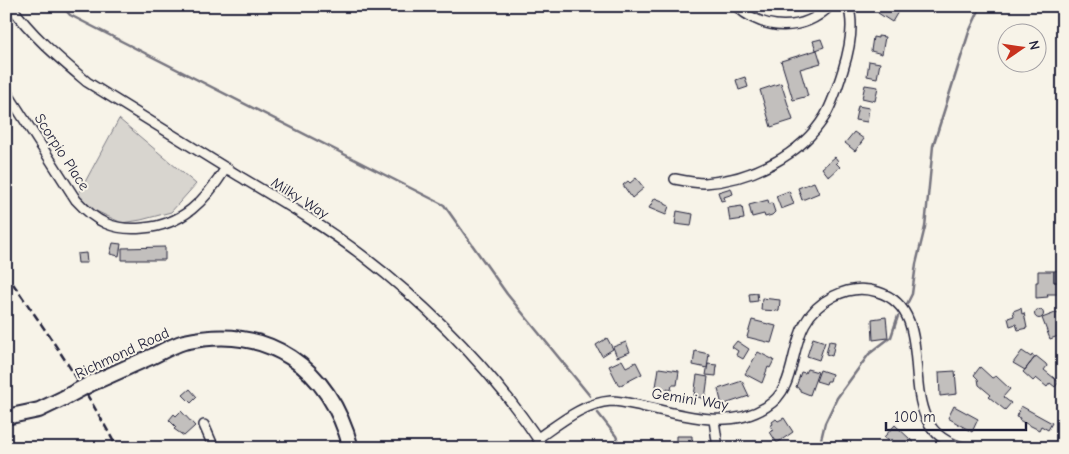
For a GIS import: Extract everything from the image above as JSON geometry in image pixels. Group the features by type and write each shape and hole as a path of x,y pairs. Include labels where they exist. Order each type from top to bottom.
{"highway":[{"name":"Richmond Road","path":"6,417 39,410 90,384 183,342 208,339 234,339 252,341 282,352 310,371 331,399 351,448"}],"street":[{"name":"Milky Way","path":"11,6 30,30 56,56 88,82 364,256 402,288 476,360 508,398 544,448"},
{"path":"736,6 746,15 766,24 783,26 804,22 823,14 830,6"},
{"path":"675,179 703,183 728,179 757,171 786,155 807,138 827,111 834,97 846,61 851,28 851,13 848,6"},
{"name":"Scorpio Place","path":"6,90 76,200 88,213 107,224 120,228 138,229 158,227 174,222 184,216 204,198 226,168"},
{"name":"Gemini Way","path":"538,438 577,412 594,405 612,402 629,403 714,420 737,419 752,415 779,397 786,386 803,325 811,313 831,297 842,292 860,289 878,292 889,297 907,316 912,329 923,414 933,429 945,440 968,448"},
{"path":"714,420 718,448"},
{"path":"204,425 214,448"}],"shaded area":[{"path":"119,119 196,184 171,212 122,223 94,210 78,195"}],"building":[{"path":"882,6 887,8 887,6 893,6 899,10 892,22 878,13"},
{"path":"878,36 885,37 882,54 871,51 873,37 878,38"},
{"path":"821,39 824,47 816,50 813,41"},
{"path":"817,50 821,63 800,69 808,96 793,100 781,61"},
{"path":"869,61 880,63 877,78 867,76"},
{"path":"745,77 748,87 739,90 736,80"},
{"path":"781,83 793,120 771,127 760,90"},
{"path":"865,85 878,87 875,101 862,98"},
{"path":"858,106 869,108 867,122 855,120"},
{"path":"854,132 864,139 855,151 845,143"},
{"path":"835,157 838,161 836,163 840,167 829,177 822,168"},
{"path":"636,178 644,188 632,198 623,185 628,181 630,183"},
{"path":"814,182 819,193 802,200 798,188"},
{"path":"731,188 733,194 724,197 725,200 721,201 718,192"},
{"path":"789,191 794,204 781,209 776,196"},
{"path":"655,198 669,206 666,215 649,208"},
{"path":"768,200 769,204 772,203 775,212 765,217 764,214 752,217 749,205"},
{"path":"742,206 744,219 730,221 728,208"},
{"path":"677,211 693,214 691,226 675,224"},
{"path":"113,243 121,244 119,256 110,254"},
{"path":"165,247 165,260 122,260 122,248"},
{"path":"86,253 87,263 78,263 77,254"},
{"path":"1063,270 1063,282 1054,282 1054,271"},
{"path":"1038,271 1054,271 1054,282 1058,282 1058,294 1047,294 1048,297 1036,298"},
{"path":"757,293 758,301 750,302 749,294"},
{"path":"762,298 780,300 779,311 761,310"},
{"path":"1021,308 1027,328 1018,330 1016,324 1010,326 1008,318 1014,316 1013,311"},
{"path":"1039,309 1044,314 1039,319 1034,314"},
{"path":"1058,312 1060,317 1063,316 1063,340 1061,335 1050,339 1042,318"},
{"path":"886,317 888,338 873,340 872,319"},
{"path":"752,320 776,326 771,343 747,337"},
{"path":"607,338 613,349 602,356 596,345"},
{"path":"813,338 825,342 819,360 807,356"},
{"path":"737,341 749,349 743,359 736,355 738,351 732,347"},
{"path":"829,341 835,342 832,356 826,354"},
{"path":"626,342 630,352 617,357 613,347"},
{"path":"695,351 709,354 707,368 693,365"},
{"path":"1022,351 1031,357 1032,355 1035,357 1025,370 1013,363"},
{"path":"758,352 774,360 770,368 768,367 762,383 745,374"},
{"path":"1036,356 1046,364 1047,366 1044,370 1059,382 1055,387 1050,383 1047,387 1036,378 1033,381 1023,372"},
{"path":"622,360 626,367 636,362 642,374 619,386 609,366"},
{"path":"708,364 717,365 716,376 706,375"},
{"path":"980,367 992,378 996,376 1010,389 1003,397 1011,403 1005,410 989,397 991,395 979,385 978,379 974,375"},
{"path":"659,368 679,371 677,385 672,385 671,390 656,387"},
{"path":"807,369 818,372 810,395 796,387 801,372 805,373"},
{"path":"820,370 832,374 830,381 827,381 826,384 816,381"},
{"path":"955,371 957,394 940,396 939,372"},
{"path":"697,375 708,377 705,399 694,396"},
{"path":"742,381 749,396 722,405 718,389"},
{"path":"190,389 197,397 191,403 183,395"},
{"path":"954,406 978,419 972,432 948,418"},
{"path":"1021,406 1052,423 1048,430 1041,426 1039,430 1019,420 1020,418 1016,417"},
{"path":"181,411 195,426 184,436 174,429 176,427 169,420 174,414 176,416"},
{"path":"784,418 793,432 777,443 770,432 773,430 770,426 776,419 778,421"},
{"path":"895,425 918,448 901,448 891,439 889,441 884,437"},
{"path":"676,436 692,436 689,448 676,448"}],"waterway":[{"path":"62,6 70,15 444,205 507,294 590,396"},
{"path":"907,304 912,294 916,264 925,227 933,146 969,32 981,6"},
{"path":"819,448 825,423 837,398 869,354 891,337 898,316"},
{"path":"598,413 616,436 621,448"}],"railway":[{"path":"6,274 64,359 92,403 117,448"}]}
